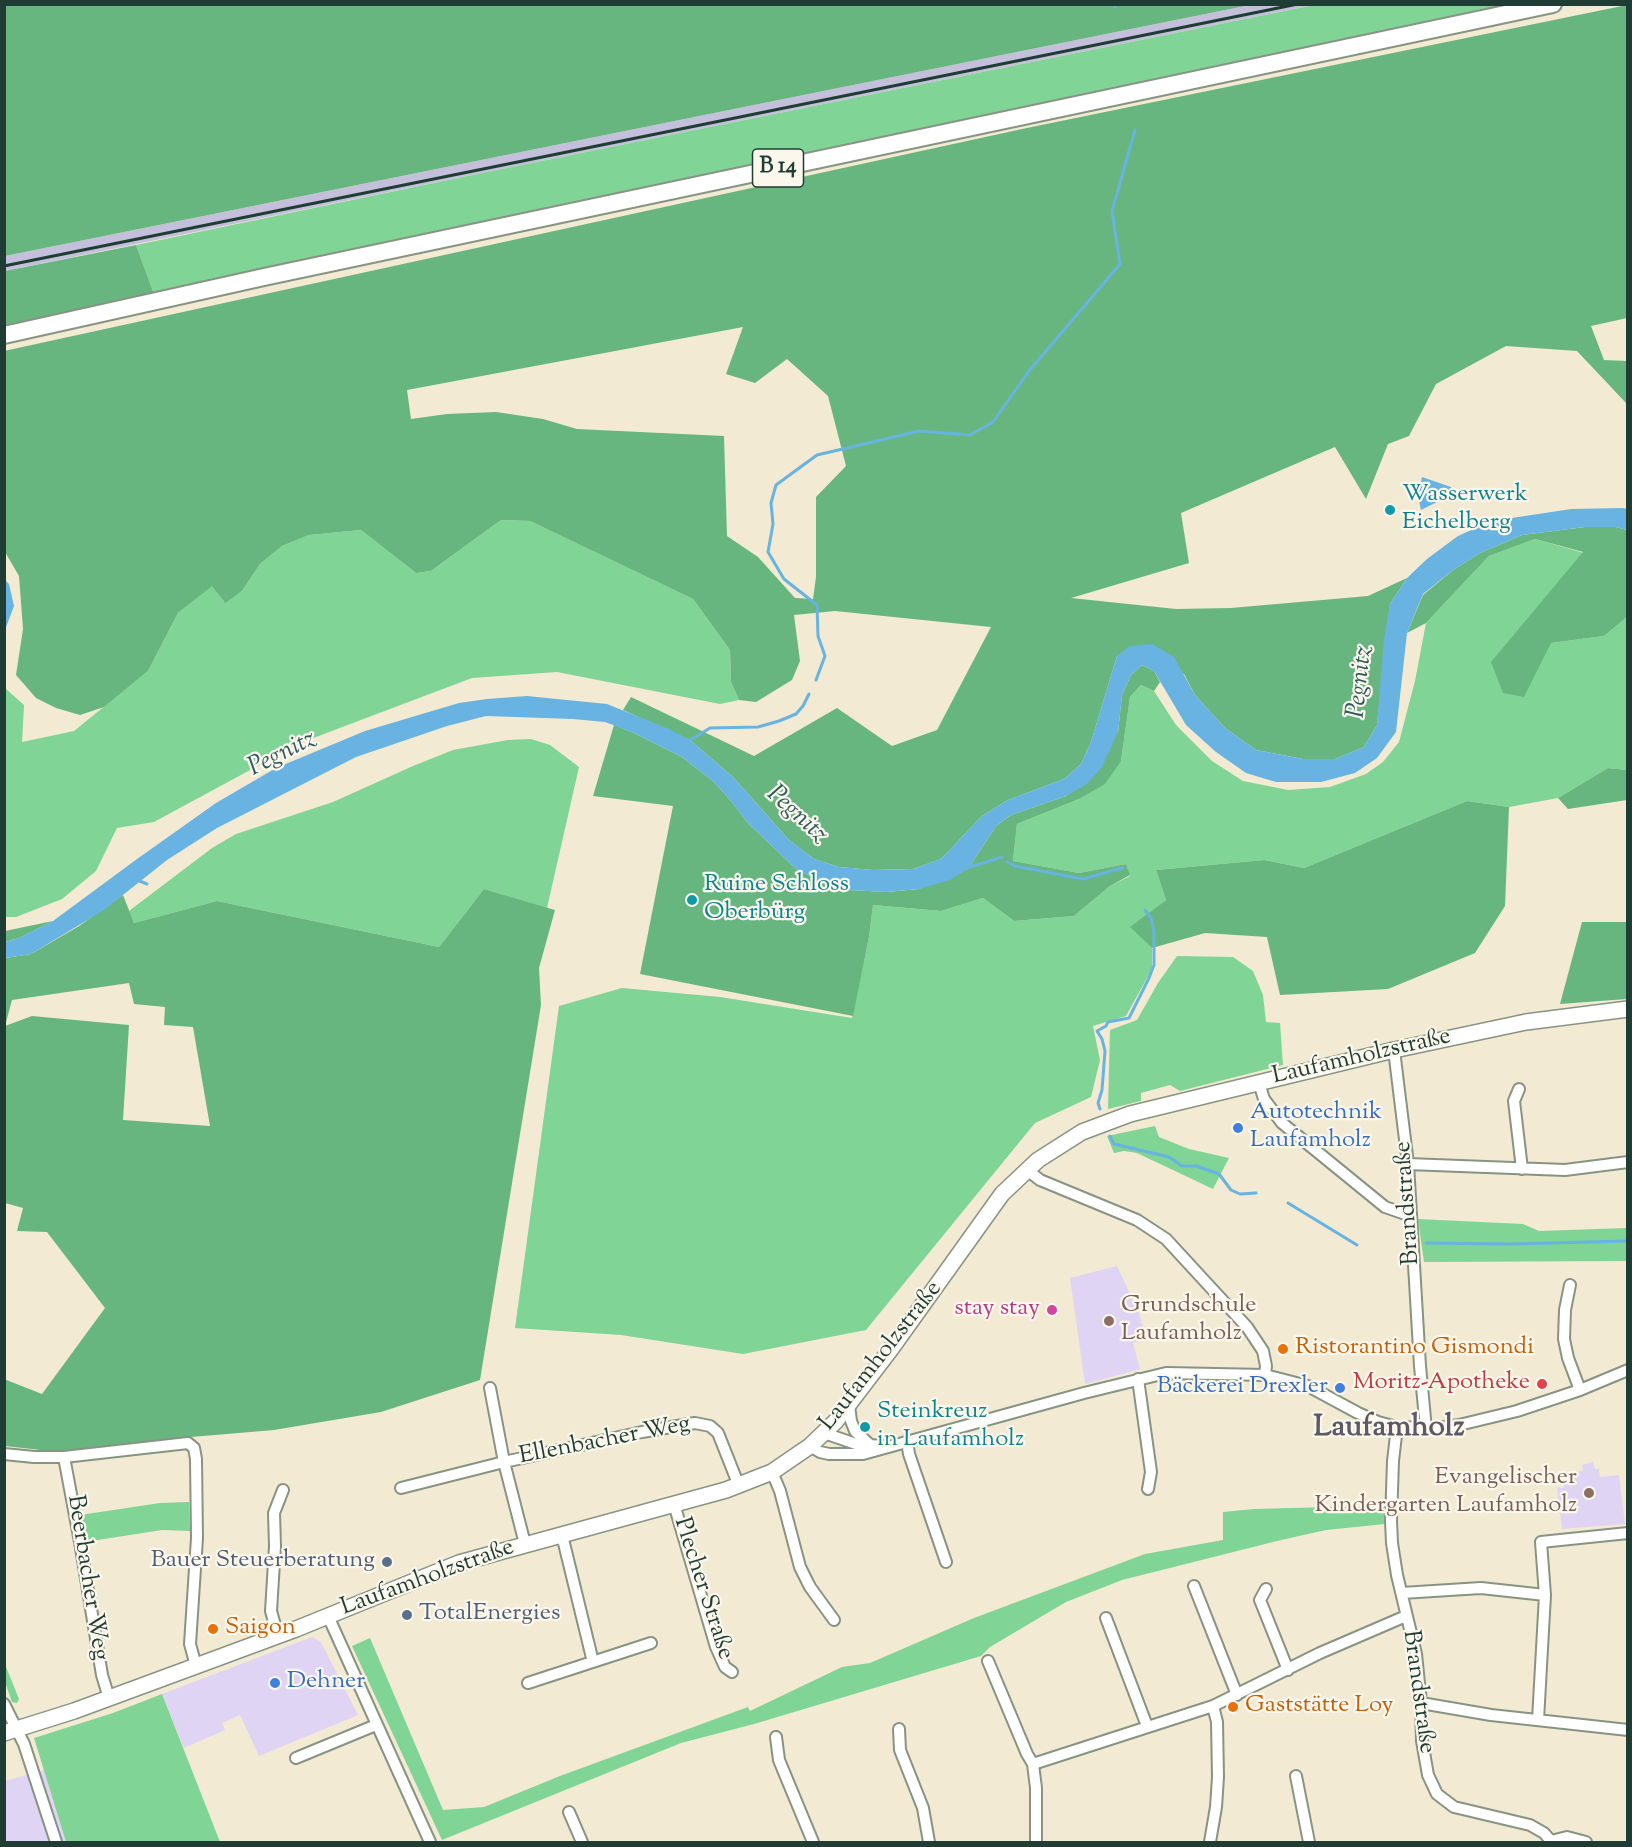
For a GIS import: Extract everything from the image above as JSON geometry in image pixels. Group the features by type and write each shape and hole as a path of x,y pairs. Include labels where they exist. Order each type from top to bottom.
{"main road":[{"name":"B 14","path":"4,335 287,272 1553,4"},
{"name":"Laufamholzstraße","path":"11,1731 278,1636 447,1567 739,1486 772,1472 810,1446 849,1405 993,1206 1026,1169 1065,1141 1101,1124 1130,1114 1394,1050 1526,1022 1628,1009"}],"street":[{"name":"Brandstraße","path":"1394,1050 1408,1164 1426,1429"},
{"path":"1258,1083 1264,1099 1282,1123 1385,1207 1411,1216"},
{"path":"1519,1089 1514,1101 1522,1169"},
{"path":"1408,1164 1565,1170 1628,1162"},
{"path":"1026,1169 1040,1180 1137,1220 1166,1239 1252,1334 1263,1351 1265,1375"},
{"path":"1570,1285 1565,1310 1564,1339 1568,1358 1581,1390"},
{"path":"810,1446 824,1453 855,1455 1166,1373 1265,1375 1308,1386 1358,1413 1397,1427 1426,1429 1459,1425 1517,1411 1581,1390 1628,1370"},
{"path":"1138,1379 1151,1472 1148,1490"},
{"path":"490,1388 504,1462 525,1544"},
{"path":"849,1405 855,1431 869,1445"},
{"name":"Ellenbacher Weg","path":"401,1488 504,1462 664,1428 703,1423 714,1428 718,1433 739,1486"},
{"name":"Brandstraße","path":"1397,1427 1393,1461 1391,1521 1395,1563 1416,1654 1422,1742 1428,1775 1437,1794 1454,1807 1530,1825 1544,1833 1551,1842"},
{"path":"824,1433 848,1442 887,1446"},
{"path":"907,1441 909,1454 946,1562"},
{"path":"4,1454 64,1457 188,1443 194,1448 198,1538 190,1644 196,1666"},
{"name":"Beerbacher Weg","path":"64,1457 102,1675 109,1698"},
{"path":"772,1472 780,1491 800,1567 810,1587 834,1620"},
{"path":"278,1636 271,1611 275,1546 274,1513 283,1490"},
{"name":"Plecher Straße","path":"674,1504 716,1647 725,1667 732,1672"},
{"path":"1538,1720 1545,1595 1541,1542 1628,1533"},
{"path":"562,1534 593,1662"},
{"path":"1194,1586 1237,1695"},
{"path":"1402,1593 1481,1588 1545,1595"},
{"path":"1266,1589 1260,1600 1288,1670"},
{"path":"328,1616 430,1842"},
{"path":"1033,1764 1213,1706 1320,1653 1406,1617"},
{"path":"1106,1618 1147,1726"},
{"path":"528,1683 651,1643"},
{"path":"988,1661 1033,1764 1036,1788 1036,1842"},
{"path":"1421,1703 1491,1715 1628,1730"},
{"path":"4,1704 11,1731 24,1744 56,1842"},
{"path":"1209,1842 1216,1807 1218,1777 1217,1722 1213,1706"},
{"path":"296,1758 376,1725"},
{"path":"898,1729 900,1750 923,1809 929,1842"},
{"path":"776,1737 779,1760 813,1842"},
{"path":"1296,1776 1309,1842"},
{"path":"569,1812 582,1842"},
{"path":"1551,1842 1567,1837 1586,1842"}],"shaded area":[{"path":"1250,5 1314,5 5,271 5,256"},
{"name":"Grundschule Laufamholz","path":"1117,1266 1139,1313 1143,1328 1143,1340 1133,1343 1140,1369 1085,1384 1070,1278"},
{"name":"Evangelischer Kindergarten Laufamholz","path":"1593,1462 1595,1469 1599,1469 1600,1477 1619,1475 1625,1524 1562,1529 1557,1487 1564,1488 1563,1473 1583,1471 1582,1465"},
{"path":"312,1637 321,1642 358,1715 259,1756 240,1715 222,1723 225,1730 184,1748 162,1694"},
{"path":"44,1770 66,1842 5,1842 5,1781"}],"green space":[{"path":"5,4 1250,4 1250,5 5,256"},
{"path":"1314,5 1512,5 154,294 136,245 477,174"},
{"path":"1627,5 1627,318 1591,326 1604,360 1627,361 1627,404 1577,351 1506,346 1436,384 1409,436 1388,444 1366,499 1335,447 1181,513 1189,563 1071,598 1176,609 1231,608 1368,596 1407,578 1390,604 1377,725 1364,747 1335,759 1303,759 1256,750 1225,728 1195,695 1184,674 1117,656 1091,742 1081,764 1064,779 1008,800 982,816 941,859 913,869 873,870 839,867 814,859 789,840 733,777 690,740 623,710 631,697 754,756 837,708 892,746 937,730 991,627 835,611 794,615 800,661 792,680 756,702 739,700 731,682 730,650 693,599 530,521 501,520 431,571 416,573 361,530 309,535 282,546 260,564 242,591 225,603 212,586 178,613 148,671 104,707 80,715 56,708 36,698 16,675 23,629 19,576 5,552 4,351 1022,129","holes":["743,327 726,374 755,383 787,359 828,396 846,466 816,497 816,577 813,599 795,598 758,557 727,536 724,436 577,429 543,419 496,412 447,414 411,419 407,390"]},
{"path":"136,245 154,294 5,326 5,271"},
{"path":"501,520 530,521 693,599 730,650 731,682 739,700 720,704 557,672 472,678 300,743 154,822 117,828 96,871 62,899 16,917 5,917 5,688 24,705 22,742 74,731 148,671 178,613 212,585 224,602 242,591 260,564 282,546 309,535 361,530 416,573 431,571"},
{"path":"1585,527 1616,527 1627,530 1627,617 1604,636 1551,643 1524,697 1503,693 1491,662 1583,552 1535,539 1489,556 1426,623 1407,633 1423,595 1453,570 1480,553 1522,535"},
{"path":"1535,539 1584,553 1551,643 1604,636 1627,617 1627,770 1608,768 1558,798 1509,807 1467,801 1304,868 1264,860 1156,870 1166,900 1131,927 1152,948 1152,969 1126,1016 1093,1026 1100,1060 1091,1097 1035,1123 866,1330 743,1354 621,1335 515,1328 559,1006 622,988 720,997 852,1018 869,937 873,905 941,911 983,898 1014,921 1074,916 1110,886 1130,876 1126,864 1079,873 1013,861 1017,824 1079,799 1121,761 1130,697 1141,685 1154,691 1176,725 1212,761 1243,781 1288,790 1330,787 1366,774 1383,762 1399,742 1415,681 1426,623 1489,556"},
{"path":"1142,665 1154,671 1160,682 1154,691 1141,685 1130,697 1121,761 1105,784 1079,799 1017,824 1013,861 1079,873 1126,864 1130,875 1110,886 1074,916 1014,921 983,898 941,911 873,905 853,1016 640,974 673,806 593,796 614,725 682,757 713,781 747,822 796,869 848,890 886,892 919,889 968,869 996,826 1011,815 1066,796 1118,732 1122,695 1131,675"},
{"path":"531,739 550,745 579,767 547,908 484,889 439,947 217,901 134,923 129,911 212,848 236,834 333,802 453,750 508,740"},
{"path":"1608,768 1627,770 1627,800 1568,809 1558,798"},
{"path":"1467,801 1509,807 1505,906 1475,953 1388,989 1280,995 1267,937 1205,933 1152,948 1130,927 1166,900 1156,870 1264,860 1304,868"},
{"path":"484,889 555,910 539,968 541,1005 480,1380 381,1412 274,1430 191,1437 67,1453 5,1446 4,1379 42,1394 105,1308 47,1232 17,1231 23,1208 5,1203 5,1026 5,958 31,954 79,926 123,895 134,923 217,901 439,947","holes":["129,983 134,1004 165,1007 164,1025 193,1027 210,1126 123,1120 129,1025 32,1016 5,1026 12,1000"]},
{"path":"53,921 19,938 5,942 5,931"},
{"path":"1582,922 1627,922 1627,999 1560,1004"},
{"path":"1177,956 1233,957 1253,971 1263,995 1266,1022 1280,1023 1283,1065 1180,1091 1170,1085 1141,1093 1141,1101 1108,1109 1110,1030 1137,1020 1158,983"},
{"path":"1155,1126 1159,1137 1189,1149 1229,1158 1213,1189 1137,1153 1124,1151 1114,1153 1107,1136"},
{"path":"1418,1219 1523,1224 1539,1231 1627,1228 1627,1261 1424,1262"},
{"path":"189,1502 190,1531 162,1530 85,1542 80,1515 160,1503"},
{"path":"1384,1507 1385,1524 1326,1530 1122,1580 1066,1602 990,1647 981,1656 754,1724 681,1743 442,1840 352,1646 370,1638 443,1810 484,1807 560,1776 748,1707 750,1711 842,1667 870,1663 974,1618 1145,1554 1223,1540 1223,1512"},
{"path":"4,1662 19,1699 17,1703 12,1702 5,1682"},
{"path":"162,1694 220,1842 66,1842 34,1738 113,1713"}],"water":[{"path":"1422,477 1451,487 1453,491 1451,495 1421,510 1418,496"},
{"path":"1571,509 1627,509 1627,530 1616,527 1585,527 1522,535 1480,553 1453,570 1423,594 1407,633 1396,732 1377,758 1355,773 1321,782 1276,782 1246,773 1216,752 1186,725 1154,671 1142,665 1131,675 1122,695 1118,732 1102,767 1087,784 1066,796 1011,815 996,826 968,869 950,880 919,889 886,892 848,890 821,883 796,869 747,822 713,781 682,757 634,733 605,722 486,716 447,726 356,757 217,828 167,860 104,910 31,954 5,958 5,942 19,938 53,921 216,803 276,768 365,731 459,703 527,696 607,704 669,729 690,740 733,777 789,840 814,859 839,867 873,870 913,869 941,859 982,816 1008,800 1064,779 1081,764 1091,742 1117,656 1130,646 1152,644 1174,657 1195,695 1225,728 1256,750 1303,759 1335,759 1364,747 1377,725 1384,639 1390,604 1407,578 1427,559 1458,536 1492,521"},
{"path":"4,579 9,584 14,606 5,630"}],"waterway":[{"path":"816,680 825,656 818,636 817,605 784,579 768,552 773,524 771,503 776,485 817,455 919,431 970,435 993,422 1029,371 1120,264 1112,211 1135,130"},
{"path":"687,742 710,728 758,727 779,721 796,714 809,694"},
{"path":"964,869 1002,857"},
{"path":"1007,862 1015,866 1083,879 1122,868"},
{"path":"137,880 147,884"},
{"path":"1100,1109 1098,1103 1102,1090 1105,1051 1097,1031 1106,1026 1108,1022 1129,1018 1154,965 1154,931 1151,918 1145,910"},
{"path":"1110,1136 1114,1144 1169,1157 1182,1166 1196,1166 1219,1174 1231,1190 1240,1194 1256,1193"},
{"path":"1288,1203 1357,1245"},
{"path":"1426,1243 1512,1244 1628,1241"}],"railway":[{"path":"4,266 1298,4"}],"place":[{"name":"Wasserwerk Eichelberg","path":"1390,510"},
{"name":"Ruine Schloss Oberbürg","path":"692,900"},
{"name":"Autotechnik Laufamholz","path":"1238,1128"},
{"name":"stay stay","path":"1052,1310"},
{"name":"Grundschule Laufamholz","path":"1109,1321"},
{"name":"Ristorantino Gismondi","path":"1283,1349"},
{"name":"Moritz-Apotheke","path":"1542,1384"},
{"name":"Bäckerei Drexler","path":"1340,1388"},
{"name":"Steinkreuz in Laufamholz","path":"865,1427"},
{"name":"Evangelischer Kindergarten Laufamholz","path":"1589,1493"},
{"name":"Bauer Steuerberatung","path":"387,1562"},
{"name":"TotalEnergies","path":"407,1615"},
{"name":"Saigon","path":"213,1629"},
{"name":"Dehner","path":"275,1683"},
{"name":"Gaststätte Loy","path":"1233,1707"}],"district":[{"name":"Laufamholz","path":"1389,1430"}],"water label":[{"name":"Pegnitz","path":"1362,682"},
{"name":"Pegnitz","path":"283,755"},
{"name":"Pegnitz","path":"796,816"}]}
